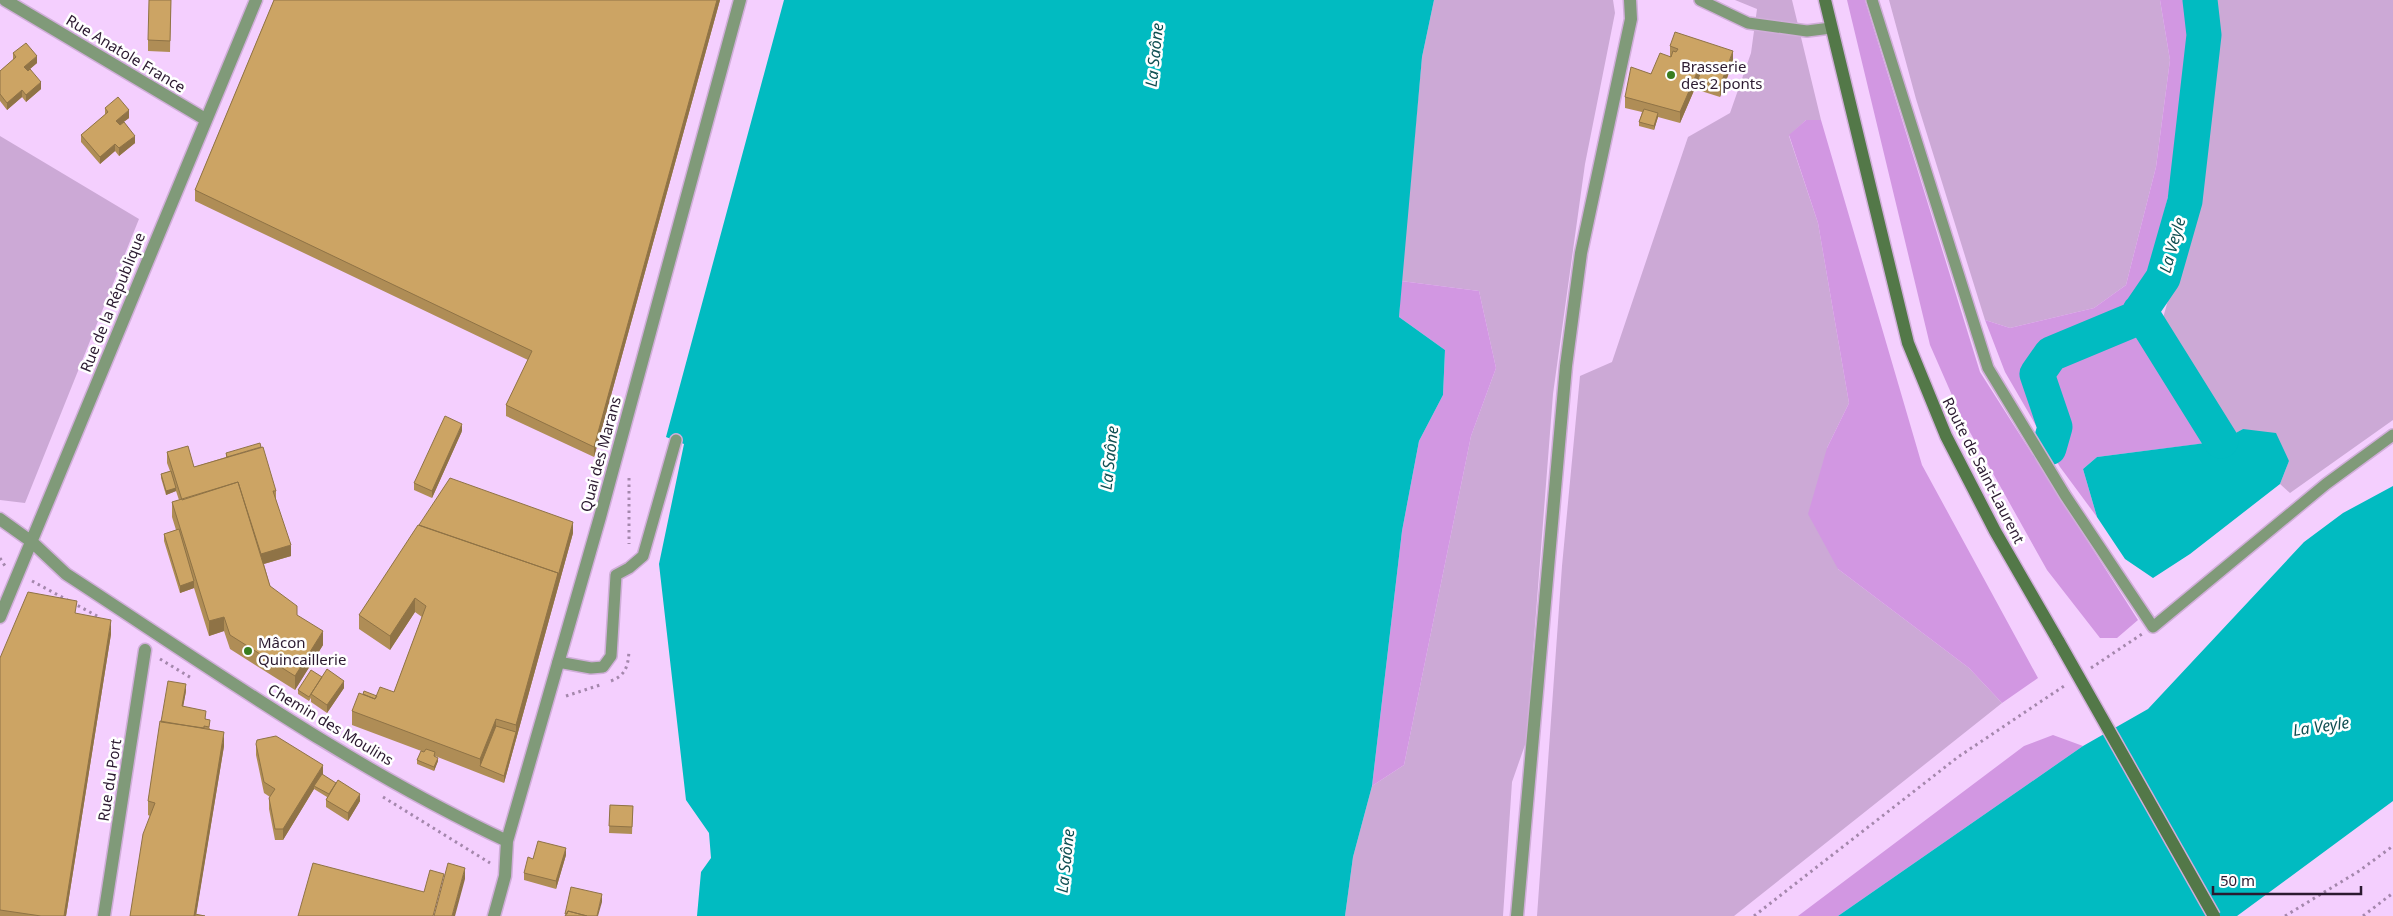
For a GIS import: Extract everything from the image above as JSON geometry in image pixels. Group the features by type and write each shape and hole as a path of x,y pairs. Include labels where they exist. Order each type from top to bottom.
{"main road":[{"name":"Route de Saint-Laurent","path":"1825,0 1908,343 1946,436 1996,531 2214,916"}],"street":[{"name":"Rue Anatole France","path":"4,0 205,119"},
{"name":"Rue de la République","path":"0,617 205,119 256,0"},
{"name":"Quai des Marans","path":"494,916 505,876 507,841 606,496 740,0"},
{"path":"1517,916 1566,366 1581,253 1631,19 1630,0"},
{"name":"Chemin des Moulins","path":"0,520 32,542 66,574 328,745 470,824 507,841"},
{"name":"Rue du Port","path":"104,916 146,650"}],"lane":[{"path":"1700,0 1748,23 1807,32 1831,28"},
{"path":"1872,0 1988,368 2065,495 2152,627 2326,484 2393,436"},
{"path":"558,662 591,668 603,667 611,656 616,575 629,568 643,556 676,440"}],"path":[{"path":"628,476 629,568"},
{"path":"0,570 3,564"},
{"path":"35,582 106,621"},
{"path":"2085,672 2152,627"},
{"path":"566,696 613,681 622,675 628,664 629,646"},
{"path":"1754,916 1958,757 2069,682"},
{"path":"2285,916 2359,871 2393,846"},
{"path":"2364,916 2393,893"}],"shaded area":[{"path":"1434,0 1613,0 1615,13 1585,164 1553,394 1526,742 1512,782 1503,916 1345,916 1353,857 1372,786 1404,765 1471,436 1496,368 1479,291 1401,281 1422,57"},
{"path":"1735,0 1792,0 1821,120 1806,120 1789,136 1818,223 1849,403 1827,448 1838,569 1969,668 2002,703 1734,916 1537,916 1562,566 1580,376 1612,362 1688,137 1730,113 1751,53 1757,9"},
{"path":"1847,0 1865,0 1980,372 2138,620 2117,638 2100,638 2047,570 1962,418 1930,345"},
{"path":"1889,0 2160,0 2170,60 2156,167 2126,285 2094,308 2010,328 1985,320 1916,99"},
{"path":"2160,0 2187,0 2192,34 2188,114 2150,271 2126,305 2137,335 2207,443 2097,457 2083,469 2097,517 2060,467 2005,372 1985,320 2010,328 2094,308 2126,285 2156,167 2170,60"},
{"path":"2211,0 2393,0 2393,420 2290,493 2280,484 2289,461 2243,429 2231,436 2163,318 2202,180 2216,36"},
{"path":"1806,120 1821,120 1922,465 2038,678 2002,703 1969,668 1838,569 1808,514 1827,448 1849,403 1818,223 1789,135"},
{"path":"0,136 139,219 25,503 0,500"},
{"path":"1401,281 1479,291 1496,368 1471,436 1404,765 1372,786 1402,531 1419,441 1443,395 1445,350 1399,317"},
{"path":"2053,735 2083,746 1838,916 1798,916 2024,746"}],"water":[{"name":"La Saône","path":"784,0 1434,0 1422,57 1399,317 1445,350 1443,395 1419,441 1402,531 1372,786 1353,857 1345,916 697,916 701,872 711,858 709,833 686,800 659,564 684,444 666,437"},
{"path":"2243,429 2276,433 2289,461 2280,484 2190,554 2153,578 2125,559 2097,517 2083,469 2097,457 2221,441"},
{"path":"2393,486 2393,801 2237,916 1838,916 2083,746 2148,709 2304,542 2343,513"}],"building":[{"path":"149,0 171,0 170,41 148,40"},
{"path":"274,0 717,0 594,447 506,405 532,351 195,190"},
{"path":"1675,32 1733,51 1720,86 1698,79 1702,69 1699,68 1680,112 1625,97 1631,67 1651,74 1660,53 1671,57 1673,51 1676,52 1678,49 1670,46"},
{"path":"26,43 37,56 24,67 28,71 30,69 41,82 26,95 22,90 7,103 0,94 0,71 16,57 13,53"},
{"path":"118,97 129,110 116,121 120,125 124,122 135,136 119,148 115,144 100,157 81,135 108,112 105,108"},
{"path":"1644,109 1658,113 1654,126 1639,122"},
{"path":"445,416 462,424 432,491 414,483"},
{"path":"260,443 261,447 227,457 226,453"},
{"path":"188,446 194,467 263,447 276,491 273,491 291,545 261,554 238,482 182,500 167,452"},
{"path":"171,471 176,488 166,491 161,474"},
{"path":"450,478 573,522 558,576 558,573 419,525"},
{"path":"238,482 270,586 297,606 297,615 323,631 295,676 230,635 224,617 209,621 172,502"},
{"path":"418,525 558,573 516,725 496,719 480,759 352,711 359,693 375,699 380,687 394,692 426,606 415,598 390,636 359,615"},
{"path":"179,529 194,581 180,586 164,534"},
{"path":"28,592 77,601 75,613 111,620 64,916 41,916 0,910 0,658"},
{"path":"327,669 344,681 327,705 311,694"},
{"path":"311,670 322,677 309,697 298,690"},
{"path":"168,681 186,684 182,706 206,711 205,719 210,720 209,727 204,726 204,728 161,722"},
{"path":"364,691 377,696 375,699 363,694"},
{"path":"160,721 224,732 194,916 130,916 143,834 155,803 148,801"},
{"path":"496,726 516,732 504,776 480,766"},
{"path":"276,736 323,765 283,829 275,829 269,798 275,789 264,782 256,744 257,740"},
{"path":"426,749 435,752 434,756 438,758 434,767 417,760 421,751 424,752"},
{"path":"322,774 336,783 329,794 314,786"},
{"path":"338,780 360,794 348,813 326,800"},
{"path":"610,805 633,806 632,827 609,826"},
{"path":"538,841 566,848 556,881 524,873 528,857 533,859"},
{"path":"313,863 424,892 430,870 444,874 433,916 298,916"},
{"path":"448,863 465,868 452,916 434,916"},
{"path":"571,887 602,894 597,916 587,916 568,911 565,914"},
{"path":"568,911 587,916 565,916"}],"waterway":[{"name":"La Veyle","path":"2049,448 2055,427 2037,374 2051,354 2135,319 2163,278 2185,201 2204,35 2200,0"},
{"path":"2140,311 2221,441"}],"place":[{"name":"Brasserie des 2 ponts","path":"1671,75"},
{"name":"Mâcon Quincaillerie","path":"248,651"}]}
